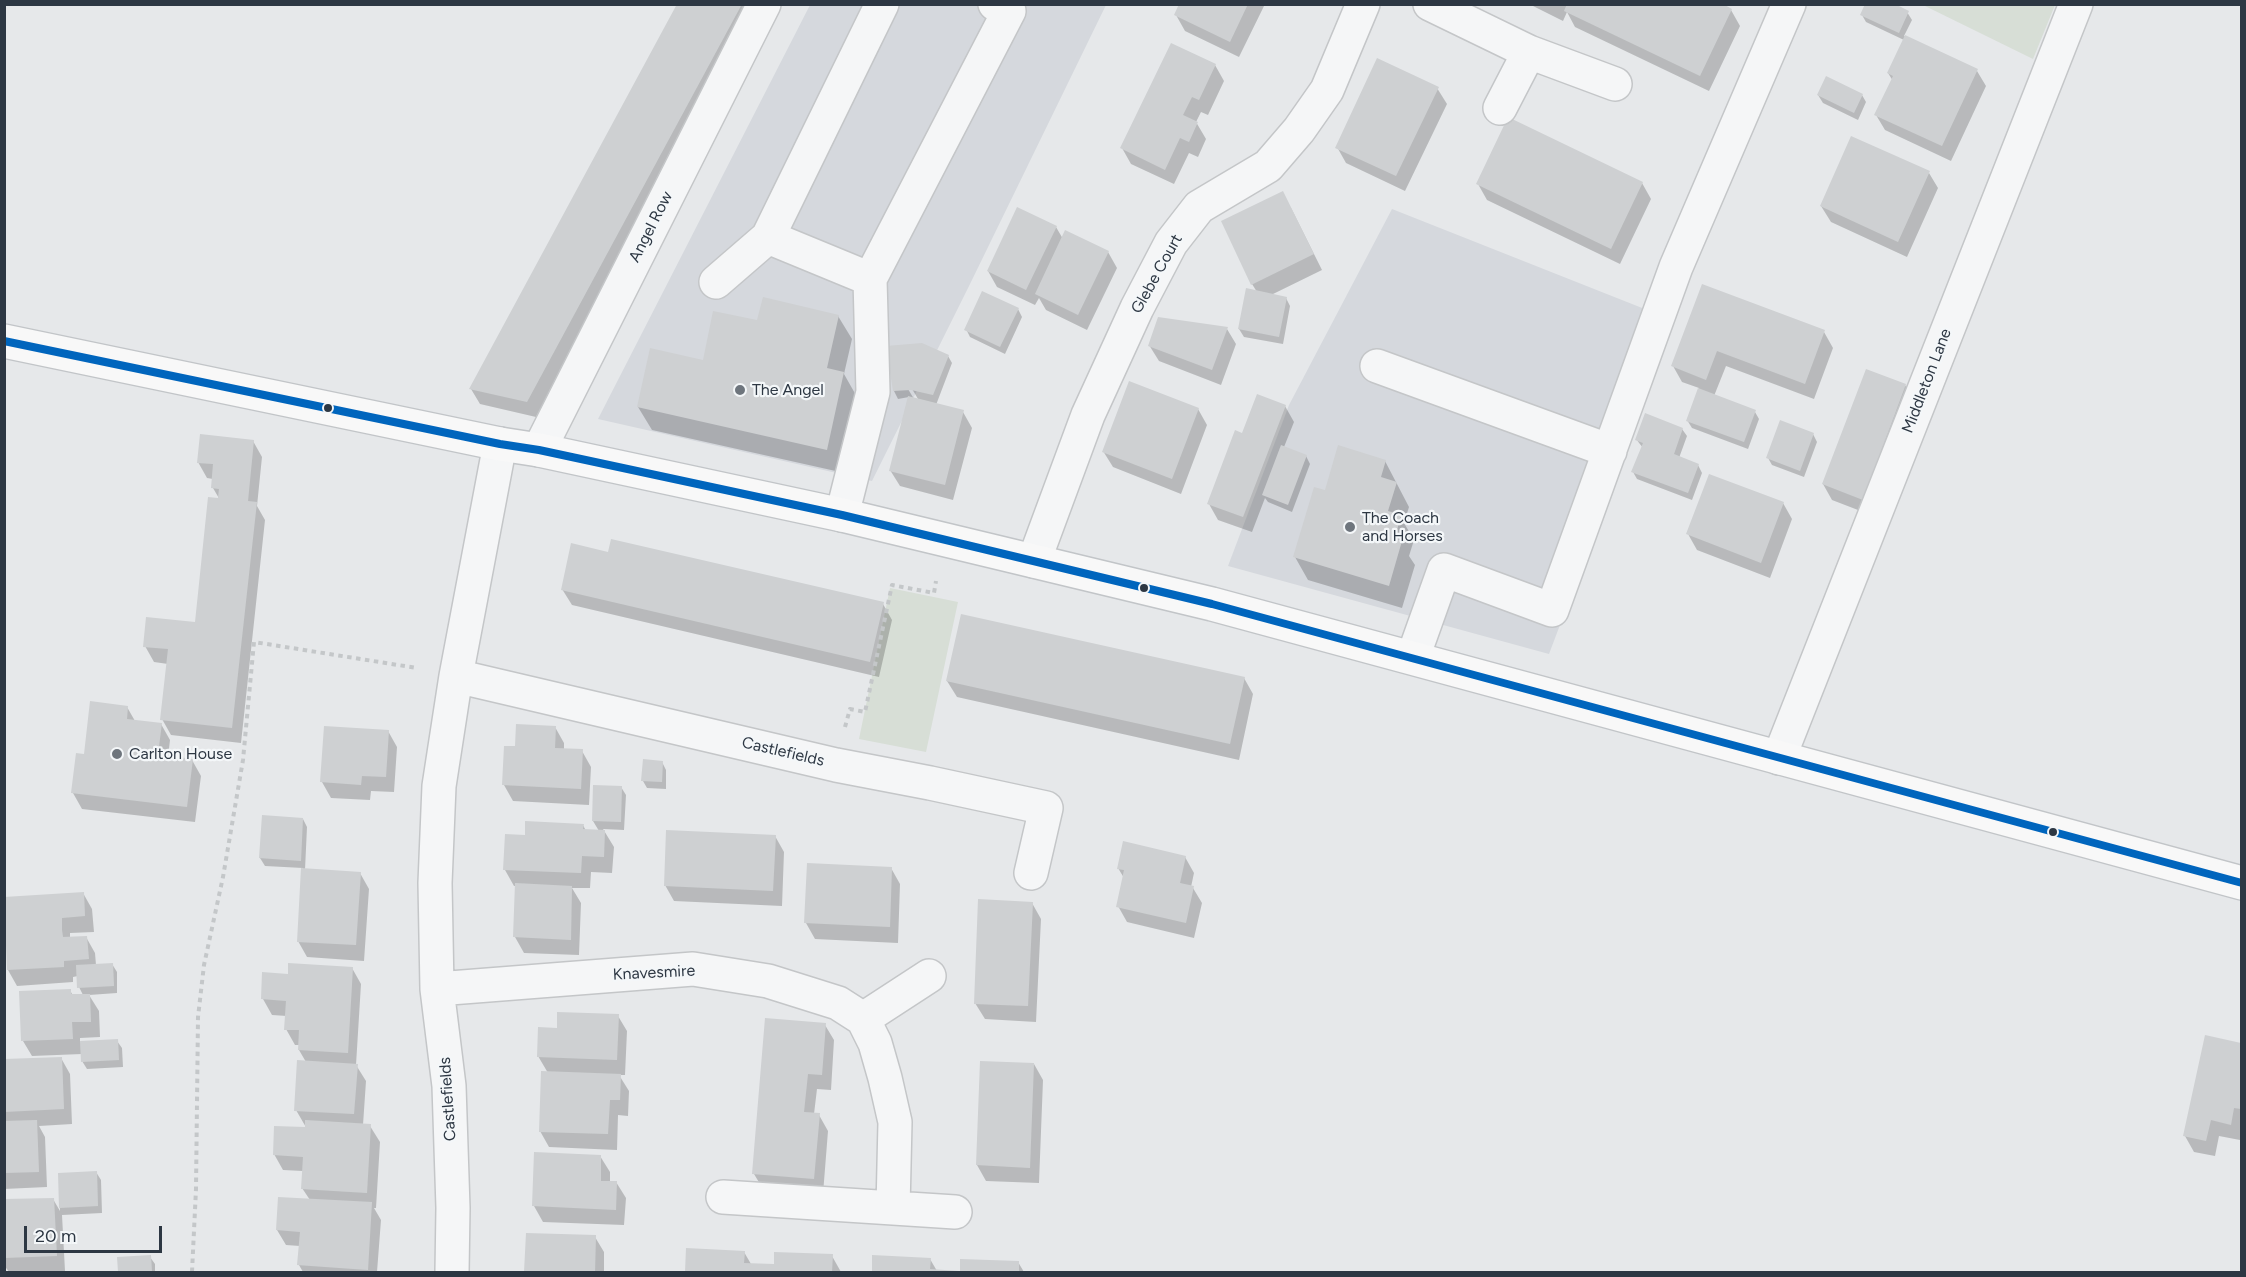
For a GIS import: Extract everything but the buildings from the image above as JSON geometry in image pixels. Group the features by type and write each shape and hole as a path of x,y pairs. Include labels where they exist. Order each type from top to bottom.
{"main road":[{"path":"4,341 500,444 539,450 944,539 1212,604 1413,657 2241,883"}],"street":[{"name":"Angel Row","path":"539,450 764,4"},
{"path":"716,282 768,237 882,4"},
{"path":"842,515 873,392 870,279 1008,11 995,4"},
{"name":"Glebe Court","path":"1034,561 1089,415 1137,308 1171,243 1200,207 1268,166 1299,130 1327,90 1364,4"},
{"path":"1430,4 1529,52 1615,84"},
{"path":"1413,657 1444,570 1552,610 1676,267 1789,4"},
{"name":"Middleton Lane","path":"1779,758 2076,4"},
{"path":"1500,108 1529,52"},
{"path":"768,237 870,279"},
{"path":"1377,366 1610,451"},
{"name":"Castlefields","path":"452,1272 453,1208 449,1086 437,989 435,883 439,786 456,675 500,444"},
{"name":"Castlefields","path":"456,675 836,765 1046,808 1031,873"},
{"name":"Knavesmire","path":"437,989 693,969 768,981 837,1003 863,1019"},
{"path":"893,1208 895,1122 875,1043 863,1019 929,976"},
{"path":"723,1197 955,1212"}],"path":[{"path":"836,765 850,709 865,712 892,585 934,593 944,539"},
{"path":"192,1272 196,1190 198,1017 204,965 223,878 243,760 254,642 388,662 456,675"}],"shaded area":[{"path":"810,5 1106,5 872,481 598,419"},
{"path":"1923,5 2055,5 2033,59"},
{"path":"1392,209 1675,321 1549,654 1228,566 1289,405"},
{"path":"890,588 958,602 926,752 859,739"}],"transit line":[{"path":"4,341 500,444 539,450 842,515 1212,604 2242,883"}],"place":[{"name":"The Angel","path":"740,390"},
{"name":"The Coach and Horses","path":"1350,527"},
{"name":"Carlton House","path":"117,754"}]}
